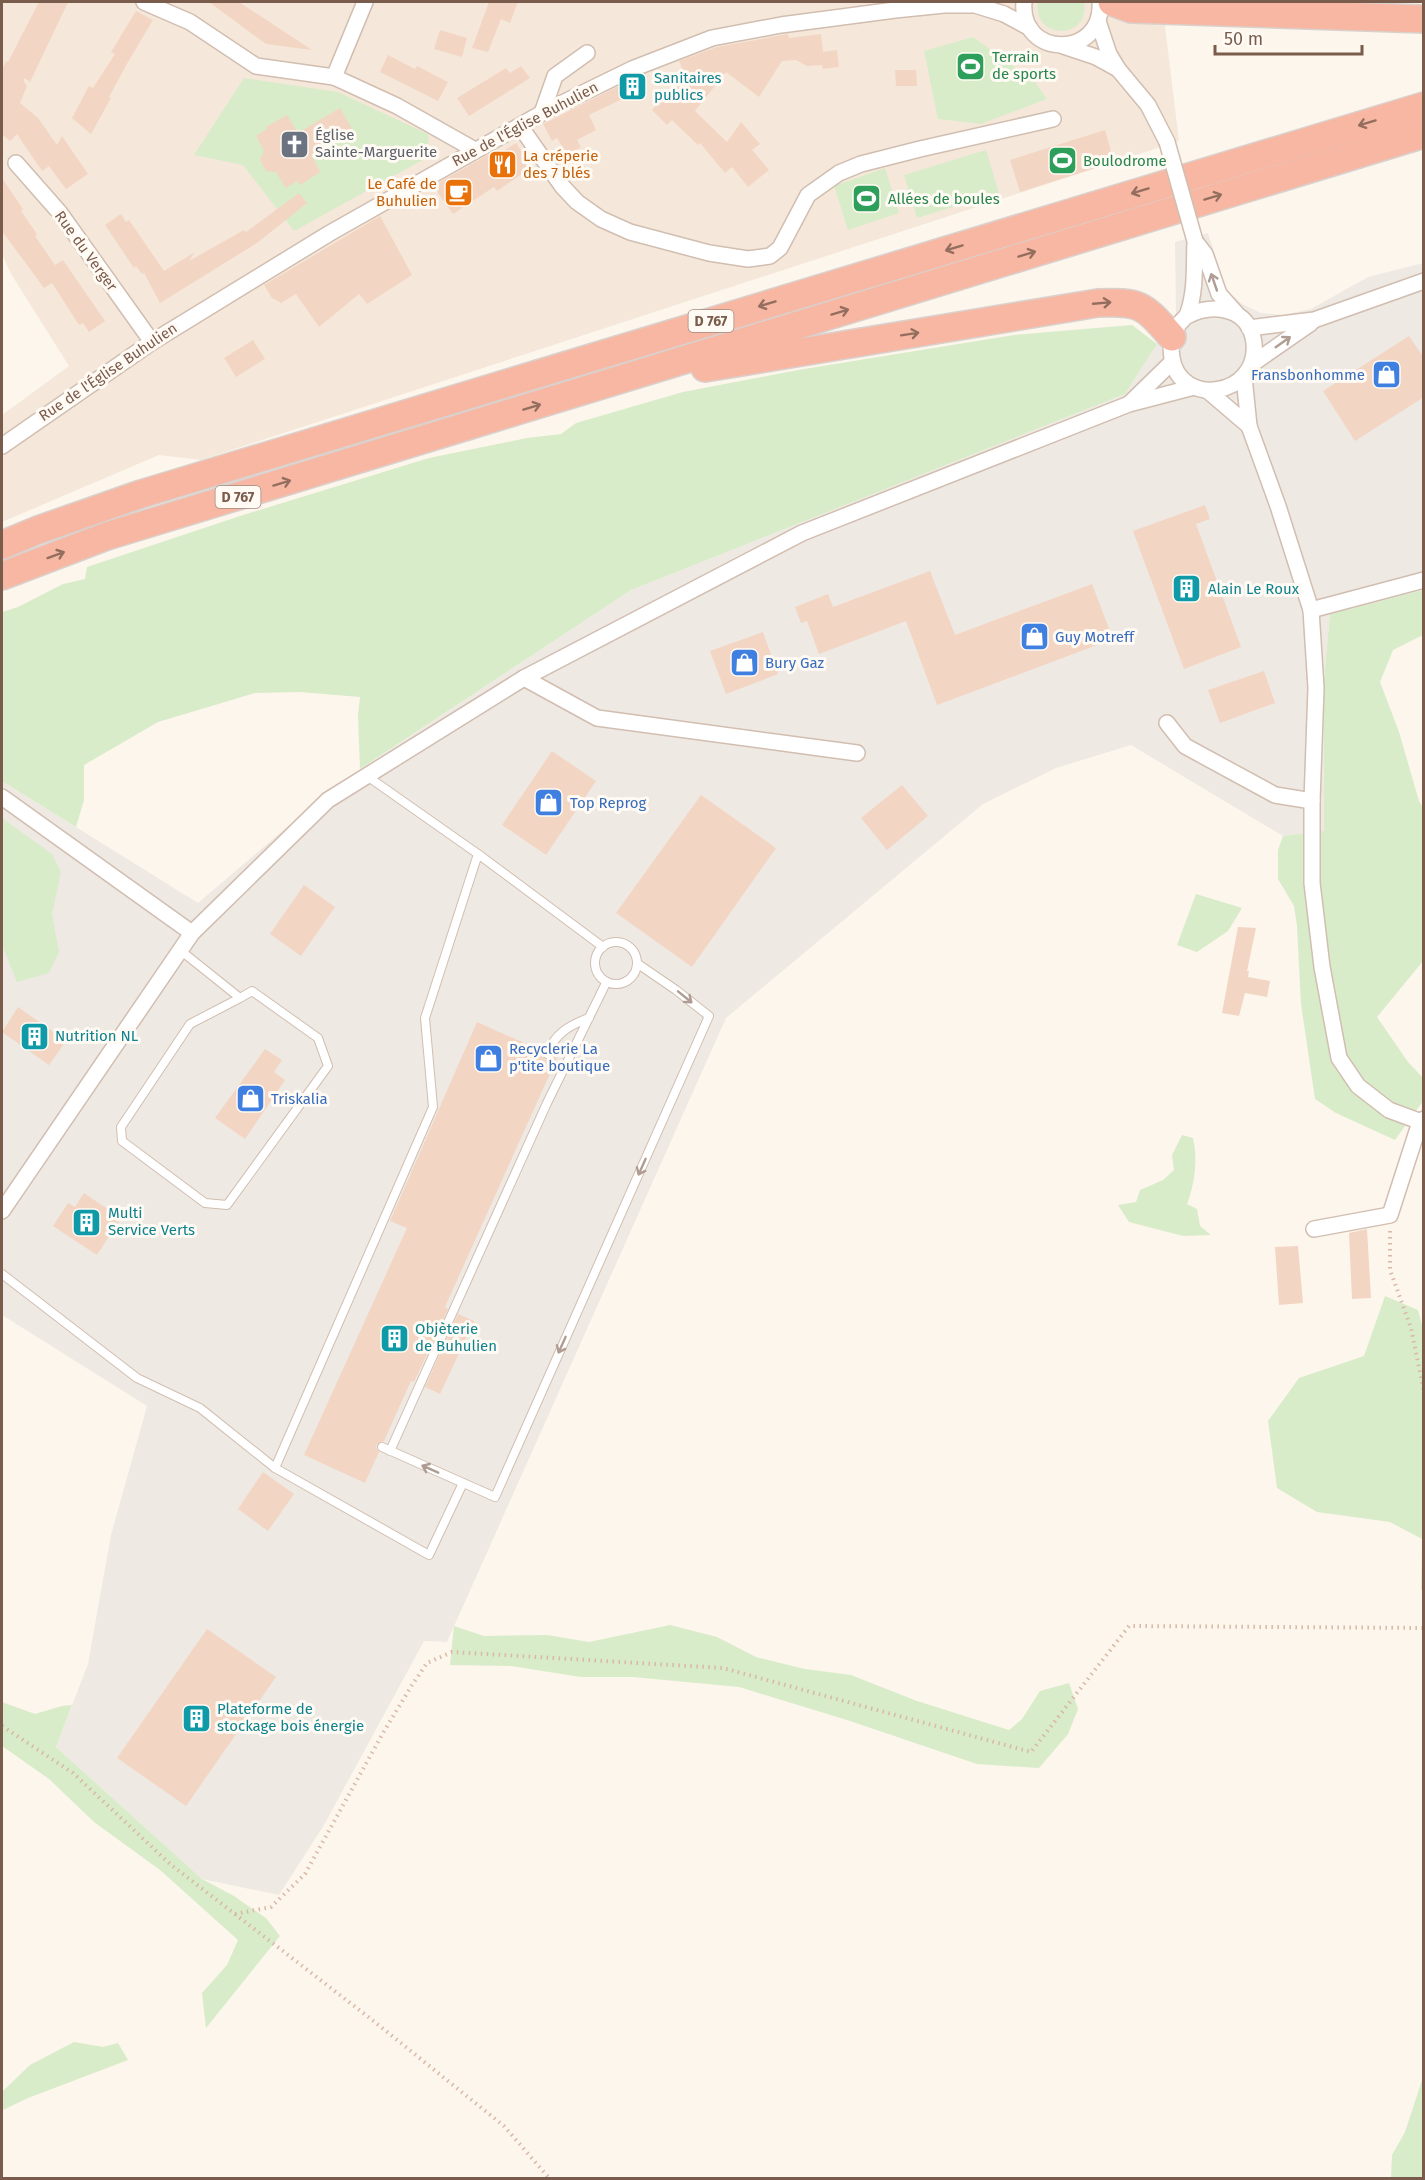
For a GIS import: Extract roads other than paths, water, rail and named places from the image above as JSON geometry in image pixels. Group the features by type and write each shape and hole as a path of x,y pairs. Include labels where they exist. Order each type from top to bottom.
{"highway":[{"path":"1105,11 1131,9 1424,19"},
{"name":"D 767","path":"2,545 141,494 1424,106"},
{"name":"D 767","path":"2,576 107,536 1424,134"},
{"name":"D 767","path":"604,384 1098,303 1126,302 1142,307 1177,338"}],"street":[{"path":"144,2 190,22 256,66 334,77 398,106 475,150"},
{"path":"334,77 365,2"},
{"path":"1024,2 1025,18 1030,28"},
{"path":"1100,2 1105,11 1104,42 1118,69 1148,105 1167,142 1195,241 1194,285 1177,338 1177,372 1185,381 1201,389 1249,426"},
{"name":"Rue de l'Église Buhulien","path":"2,446 152,342 330,232 542,113 632,69 712,38 782,25 895,10 980,3 1030,28 1038,37 1049,43 1096,57 1118,69"},
{"path":"1061,45 1083,39 1092,31 1105,11"},
{"path":"542,113 555,76 587,52"},
{"path":"520,126 561,186 577,202 601,219 630,232 709,254 759,259 770,256 780,248 808,195 839,173 861,164 920,149 1053,119"},
{"name":"Rue du Verger","path":"16,163 60,213 152,342"},
{"path":"1195,241 1205,254 1219,294 1245,323 1254,340 1254,352 1248,371 1249,426 1278,506 1311,610 1316,688 1312,883 1322,967 1339,1058 1358,1086 1389,1110 1422,1121 1390,1215 1314,1229"},
{"path":"2,1211 192,933 328,800 524,678 802,533 1129,404 1201,389 1221,390 1233,386 1248,371 1314,321 1424,281"},
{"path":"1129,404 1200,309 1215,307 1229,310 1245,323 1314,321"},
{"path":"1311,610 1424,580"},
{"path":"524,678 597,718 857,753"},
{"path":"1167,723 1185,746 1275,795 1312,801"},
{"path":"2,797 192,933"}],"lane":[{"path":"367,776 603,946"},
{"path":"276,1468 433,1107 425,1018 478,854"},
{"path":"382,1447 495,1497 709,1017 676,990 638,964 629,946 616,942 603,946 598,951 594,963 597,974 606,983 620,985 627,982 636,971 638,964"},
{"path":"180,950 240,998"},
{"path":"390,1451 548,1103 606,983"},
{"path":"252,991 318,1038 328,1066 227,1205 205,1203 122,1141 121,1127 190,1024 240,998 252,991"},
{"path":"547,1054 550,1045 570,1025 590,1018"},
{"path":"2,1274 137,1378 200,1408 276,1468 429,1555 463,1483"}],"place":[{"name":"Terrain de sports","path":"971,66"},
{"name":"Sanitaires publics","path":"633,87"},
{"name":"Église Sainte-Marguerite","path":"294,144"},
{"name":"Boulodrome","path":"1062,161"},
{"name":"La créperie des 7 blés","path":"502,165"},
{"name":"Le Café de Buhulien","path":"458,193"},
{"name":"Allées de boules","path":"867,199"},
{"name":"Fransbonhomme","path":"1386,375"},
{"name":"Alain Le Roux","path":"1187,589"},
{"name":"Guy Motreff","path":"1034,637"},
{"name":"Bury Gaz","path":"744,663"},
{"name":"Top Reprog","path":"549,803"},
{"name":"Nutrition NL","path":"34,1036"},
{"name":"Recyclerie La p'tite boutique","path":"488,1058"},
{"name":"Triskalia","path":"250,1099"},
{"name":"Multi Service Verts","path":"87,1222"},
{"name":"Objèterie de Buhulien","path":"394,1338"},
{"name":"Plateforme de stockage bois énergie","path":"196,1718"}]}
